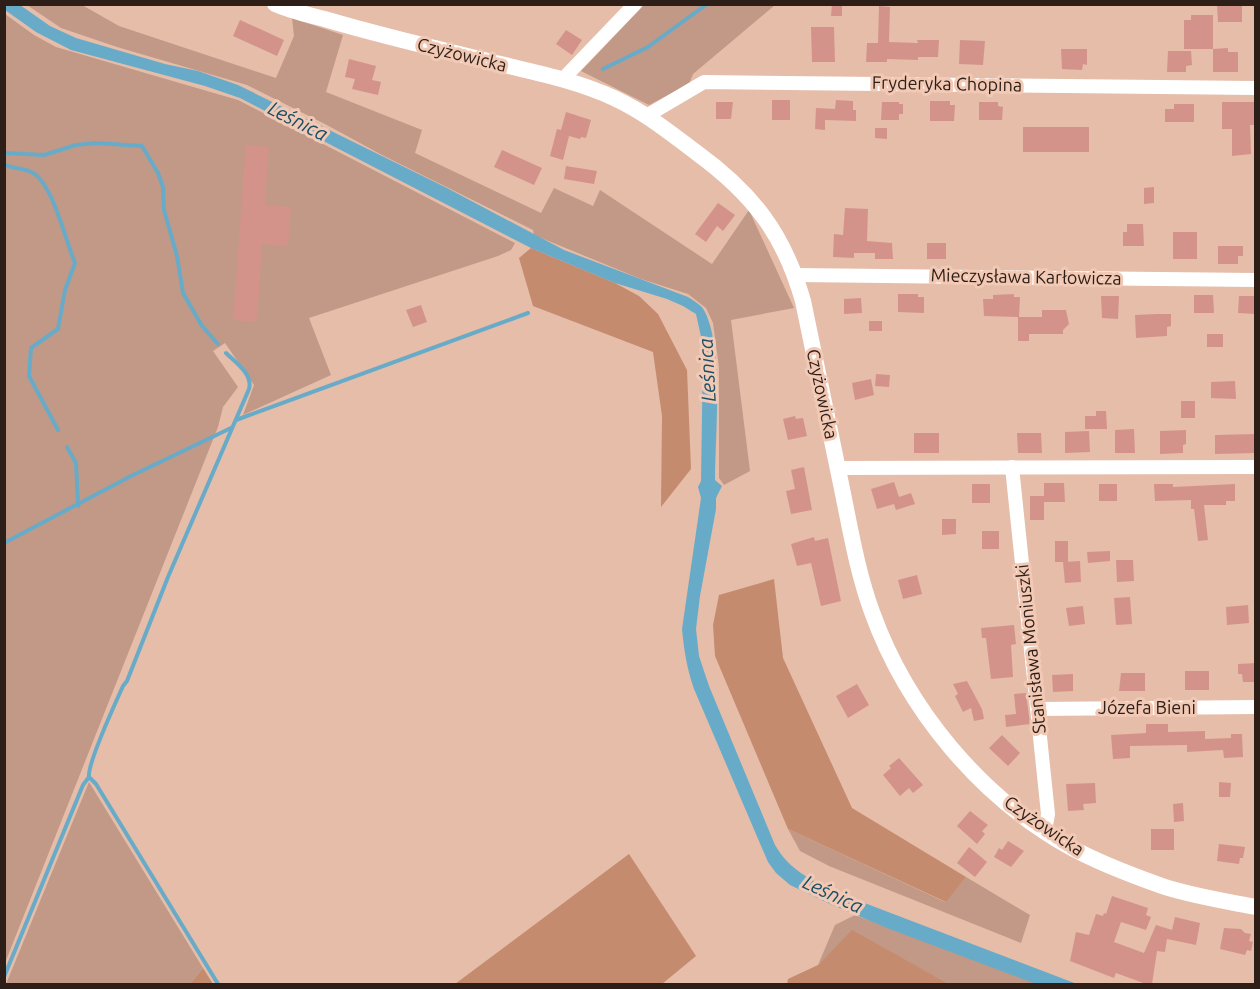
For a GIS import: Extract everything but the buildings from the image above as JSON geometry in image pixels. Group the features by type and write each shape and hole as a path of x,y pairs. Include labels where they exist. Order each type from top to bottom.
{"street":[{"name":"Czyżowicka","path":"275,4 346,26 562,80 612,97 648,115 711,163 754,202 780,240 796,275 857,559 872,612 906,684 928,717 951,748 979,778 1010,806 1045,831 1099,862 1164,887 1256,908"},
{"path":"562,80 635,4"},
{"name":"Fryderyka Chopina","path":"648,115 704,82 1256,87"},
{"name":"Mieczysława Karłowicza","path":"796,275 1256,280"},
{"name":"Stanisława Moniuszki","path":"1012,467 1048,814 1045,831"},
{"path":"838,468 1256,467"},
{"name":"Józefa Bieni","path":"1038,709 1256,708"}],"shaded area":[{"path":"27,5 82,5 119,26 276,78 294,36 292,18 343,35 326,92 422,130 415,153 541,213 554,188 593,206 600,190 712,264 749,210 794,308 731,320 750,471 724,485 719,478 719,367 713,323 706,308 688,294 641,279 534,235 533,230 247,85 61,28"},
{"path":"644,5 775,5 693,74 689,84 649,105 581,71"},
{"path":"5,14 34,35 56,47 238,100 515,243 511,250 498,256 309,318 331,375 243,415 254,385 225,343 213,351 238,387 223,407 218,427 5,963"},
{"path":"531,248 615,283 639,296 658,314 687,370 691,469 661,507 662,416 653,352 533,306 519,258"},
{"path":"774,579 783,658 852,808 966,877 946,902 788,829 715,656 713,625 719,595"},
{"path":"89,782 203,968 190,984 6,984"},
{"path":"788,829 945,902 966,877 1030,915 1021,943 829,866 800,851"},
{"path":"629,854 696,956 662,984 455,984"},
{"path":"855,915 1039,984 949,984 852,931 818,965 835,925"},
{"path":"852,930 949,984 787,984 788,979 818,965"},
{"path":"203,968 213,984 190,984"}],"water":[{"name":"Leśnica","path":"5,4 20,5 50,26 76,38 165,64 198,71 238,85 447,188 564,250 688,297 700,305 711,328 715,348 717,394 715,480 722,486 716,498 700,596 696,629 699,656 709,686 775,845 793,867 833,891 1077,984 1036,984 887,928 790,885 776,873 768,862 694,689 682,629 701,498 698,487 701,481 703,346 696,314 667,299 615,283 531,248 240,98 205,86 71,50 36,32 5,10"}],"waterway":[{"path":"603,69 648,47 707,4"},
{"path":"4,153 44,155 76,145 96,143 142,146 158,173 163,187 164,210 177,256 183,293 202,326 218,344"},
{"path":"4,164 31,172 42,181 53,202 75,263 65,290 58,329 31,348 29,376 58,430"},
{"path":"236,420 528,313"},
{"path":"4,977 83,785 89,777 92,759 103,732 127,681 168,577 249,389 250,384 246,374 226,353"},
{"path":"4,543 131,476 231,428"},
{"path":"67,447 76,463 78,506"},
{"path":"89,777 96,784 218,984"}]}
